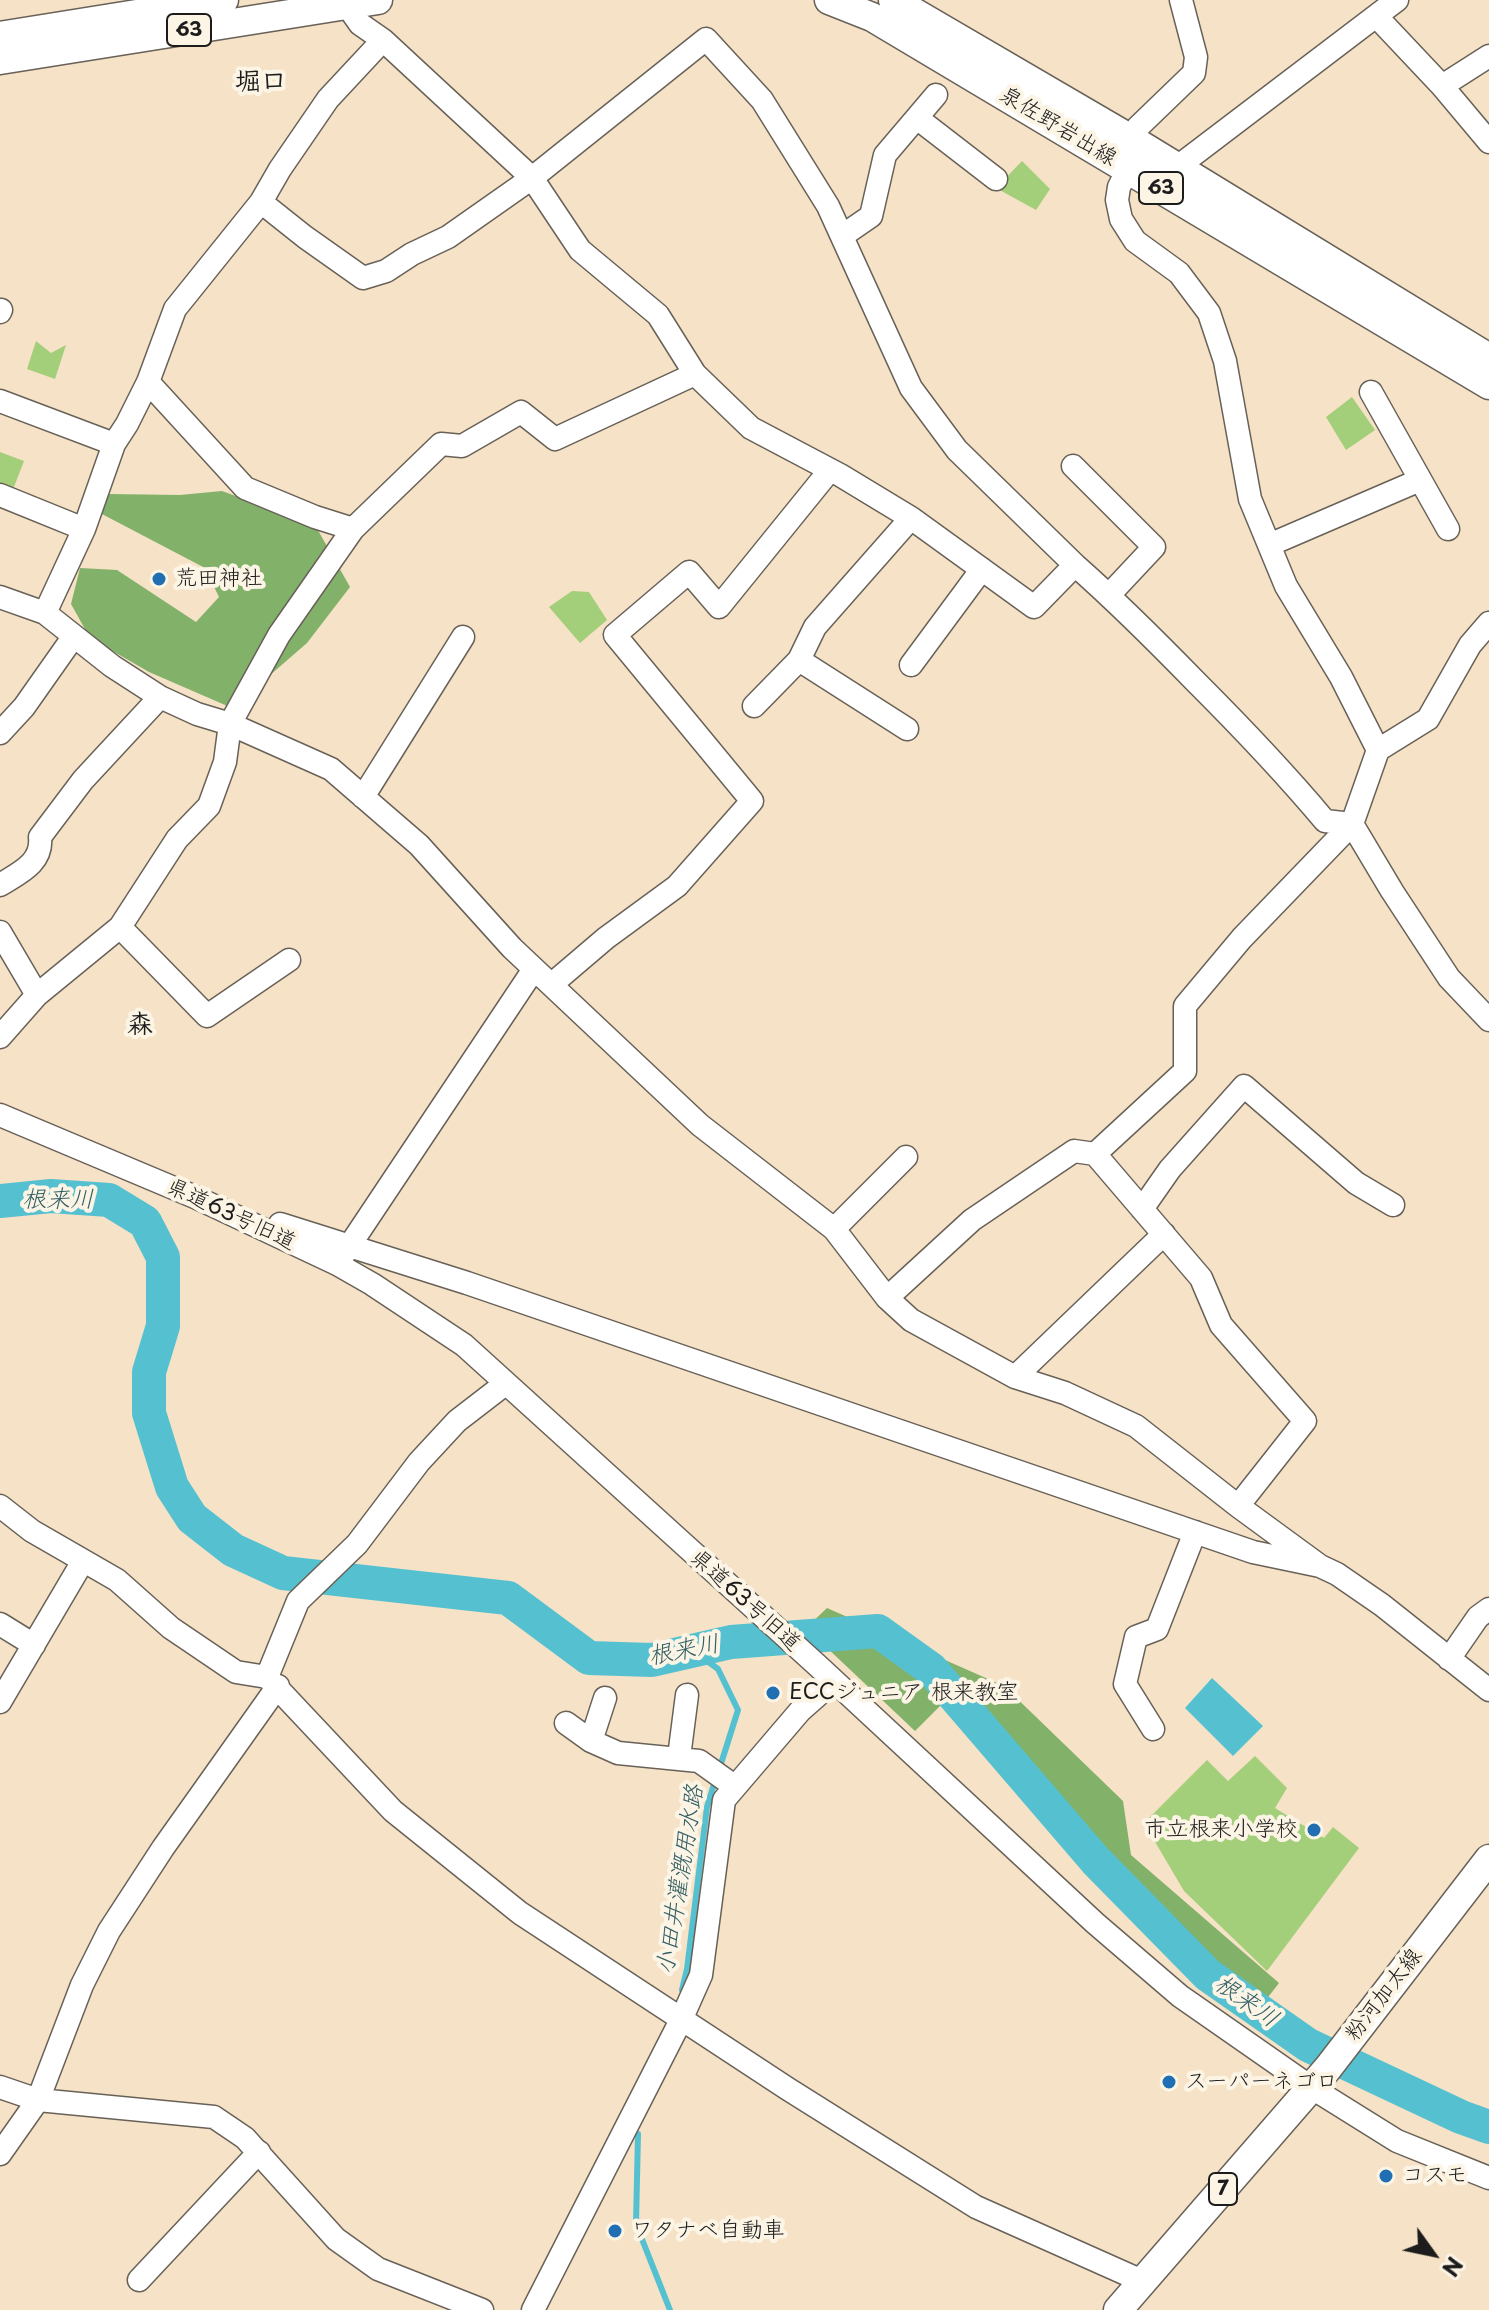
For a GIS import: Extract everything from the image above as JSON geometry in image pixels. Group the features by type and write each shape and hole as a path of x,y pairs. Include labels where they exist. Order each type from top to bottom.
{"main road":[{"name":"63","path":"0,36 224,0"},
{"name":"63","path":"0,60 378,0"},
{"name":"泉佐野岩出線","path":"829,0 872,17 1128,169 1168,177 1489,358"},
{"name":"泉佐野岩出線","path":"893,0 1131,139 1168,177 1489,385"},
{"name":"粉河加太線","path":"1118,2310 1320,2078 1489,1859"}],"street":[{"path":"1131,139 1138,127 1194,73 1196,57 1181,0"},
{"path":"1168,177 1397,0"},
{"path":"346,3 360,24 383,40 532,178 580,250 658,315 695,374 751,428 911,518 1034,607 1075,565"},
{"path":"1376,16 1489,142"},
{"path":"261,202 363,278 386,271 412,254 448,237 532,178 706,39 762,100 828,206 911,388 957,450 1244,730 1325,821 1352,824"},
{"path":"45,613 84,529 114,444 148,382 175,309 261,202 328,99 383,40"},
{"path":"1442,86 1489,56"},
{"path":"842,236 871,216 885,155 936,95"},
{"path":"917,118 996,179"},
{"path":"1128,169 1119,187 1117,200 1121,219 1135,241 1179,273 1209,313 1225,361 1250,499 1286,586 1341,677 1378,750"},
{"path":"0,1037 37,995 120,927 177,839 209,806 225,762 230,724 279,635 353,529 441,444 462,446 521,412 555,439 695,374"},
{"path":"148,382 245,488 353,529"},
{"path":"1371,392 1448,529"},
{"path":"0,401 114,444"},
{"path":"1073,466 1154,547 1109,595"},
{"path":"552,984 606,938 677,886 752,801 615,635 689,572 719,607 830,470"},
{"path":"1269,545 1420,480"},
{"path":"0,495 84,529"},
{"path":"754,706 799,660 815,627 911,518"},
{"path":"911,665 982,569"},
{"path":"0,597 45,613 112,666 160,697 331,769 419,845 512,948 700,1125 834,1229 887,1298 911,1320 1015,1377 1065,1393 1136,1426 1320,1566 1382,1605 1489,1690"},
{"path":"1095,1154 1185,1071 1185,1006 1242,938 1352,824 1378,750 1428,719 1470,645 1489,623"},
{"path":"0,733 24,707 74,636"},
{"path":"363,797 463,637"},
{"path":"799,660 907,729"},
{"path":"0,885 32,865 41,846 40,837 83,780 160,697"},
{"path":"1352,824 1449,978 1489,1020"},
{"path":"120,927 207,1016 289,960"},
{"path":"0,932 37,995"},
{"path":"534,969 343,1255 482,1288 1253,1552 1320,1566"},
{"path":"1142,1209 1170,1169 1244,1086 1356,1183 1393,1205"},
{"name":"県道63号旧道","path":"0,1115 343,1255 372,1284 464,1345 817,1665 1095,1923 1180,1996 1320,2078 1397,2141 1489,2178"},
{"path":"887,1298 972,1220 1008,1194 1074,1151 1095,1154 1201,1278 1221,1325 1305,1421 1238,1506"},
{"path":"834,1229 906,1157"},
{"path":"1015,1377 1164,1234"},
{"path":"0,2154 38,2100 82,1985 109,1931 272,1682 298,1601 357,1544 419,1462 457,1421 505,1384"},
{"path":"0,1506 32,1531 117,1580 171,1628 236,1672 272,1682 393,1811 520,1913 681,2020 976,2207 1142,2281"},
{"path":"1153,1729 1125,1684 1136,1637 1157,1629 1195,1532"},
{"path":"0,1702 83,1561"},
{"path":"1449,1659 1478,1617 1489,1609"},
{"path":"0,1624 34,1645"},
{"path":"533,2310 701,1975 724,1800 724,1779 834,1681"},
{"path":"679,1757 687,1695"},
{"path":"591,1741 605,1698"},
{"path":"566,1723 591,1741 618,1753 699,1761 724,1779"},
{"path":"0,2087 38,2100 214,2117 245,2138 336,2239 378,2269 482,2310"},
{"path":"139,2280 259,2152"}],"green space":[{"path":"1022,161 1050,189 1036,210 996,188"},
{"path":"36,341 51,353 66,345 55,379 27,369"},
{"path":"1352,397 1375,430 1346,450 1326,417"},
{"path":"0,452 24,461 12,492 0,488"},
{"path":"222,491 315,525 350,587 307,643 232,708 149,672 90,638 71,604 80,568 117,570 196,622 219,597 205,568 100,513 108,494 180,495"},
{"path":"572,591 589,592 607,620 580,643 549,607"},
{"path":"827,1608 1004,1686 1123,1801 1131,1855 1279,1983 1262,2005 1200,1960 1097,1847 1025,1755 979,1705 940,1706 915,1731 806,1628"},
{"path":"1255,1756 1287,1788 1275,1808 1324,1838 1333,1827 1359,1848 1267,1971 1184,1891 1144,1823 1207,1760 1228,1781"}],"water":[{"path":"1212,1678 1263,1726 1233,1756 1185,1708"}],"waterway":[{"name":"根来川","path":"0,1201 51,1196 109,1200 145,1222 163,1257 163,1326 149,1372 149,1413 172,1487 192,1518 233,1550 283,1573 508,1598 589,1658 652,1660 731,1642 878,1631 931,1669 1096,1861 1208,1975 1308,2045 1461,2117 1489,2127"},
{"name":"小田井灌漑用水路","path":"695,1652 718,1669 738,1710 719,1770"},
{"name":"小田井灌漑用水路","path":"682,1990 707,1807 715,1781"},
{"name":"小田井灌漑用水路","path":"638,2134 636,2224 670,2310"}],"place":[{"name":"荒田神社","path":"159,579"},
{"name":"ECCジュニア 根来教室","path":"773,1693"},
{"name":"市立根来小学校","path":"1314,1830"},
{"name":"スーパーネゴロ","path":"1169,2082"},
{"name":"コスモ","path":"1386,2176"},
{"name":"ワタナベ自動車","path":"615,2231"}],"district":[{"name":"堀口","path":"261,83"},
{"name":"森","path":"140,1026"}]}
